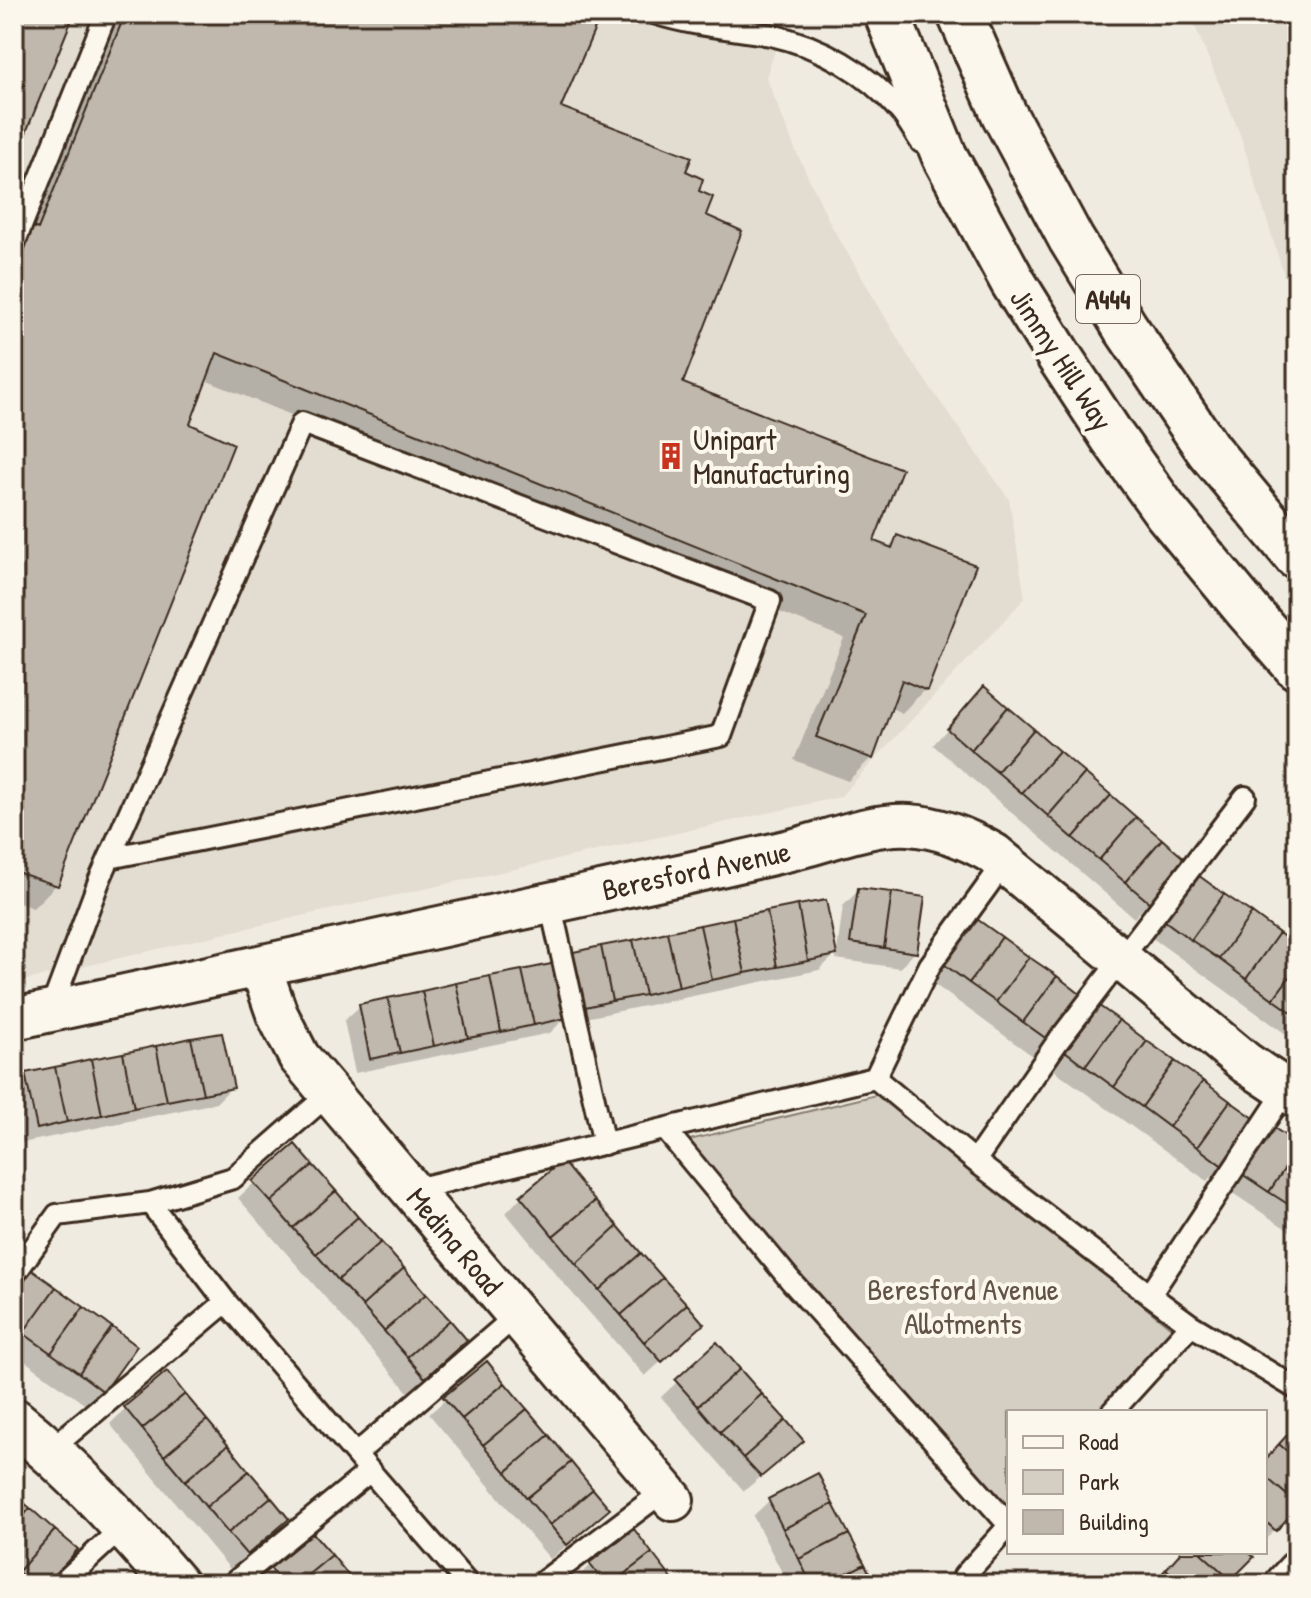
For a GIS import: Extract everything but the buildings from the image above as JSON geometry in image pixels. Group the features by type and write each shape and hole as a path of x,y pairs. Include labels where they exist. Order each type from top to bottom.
{"main road":[{"name":"Jimmy Hill Way","path":"887,14 944,155 1013,282 1113,438 1166,512 1297,667"},
{"name":"A444","path":"960,14 1004,114 1071,239 1125,327 1209,451 1297,557"},
{"path":"14,1421 50,1450 175,1584"}],"street":[{"name":"Beresford Avenue","path":"32,1015 261,968 878,828 907,825 950,833 994,854 1246,1063 1291,1093"},
{"name":"Medina Road","path":"261,968 277,1014 299,1057 669,1495"},
{"path":"1286,1584 1297,1572"}],"lane":[{"path":"14,244 106,14"},
{"path":"657,14 705,26 774,36 816,49 873,83 902,113 1013,282"},
{"path":"32,1015 109,858 302,423 770,601 721,736 109,858"},
{"path":"975,1161 1056,1044 1245,797"},
{"path":"875,1078 930,965 1004,863"},
{"path":"550,902 604,1144"},
{"path":"411,1190 875,1078"},
{"path":"875,1078 975,1161 1150,1295 1191,1325 1297,1389"},
{"path":"14,1275 57,1215 150,1203 233,1178 330,1093"},
{"path":"1150,1295 1291,1093"},
{"path":"665,1129 791,1281 1007,1523"},
{"path":"150,1203 226,1302 468,1584"},
{"path":"50,1450 226,1302"},
{"path":"356,1454 517,1315"},
{"path":"1114,1410 1191,1325"},
{"path":"232,1584 370,1471"},
{"path":"540,1584 669,1495"},
{"path":"61,1584 124,1526"},
{"path":"964,1581 1007,1527"}],"shaded area":[{"path":"14,14 787,14 766,77 795,149 831,225 908,356 1009,499 1025,598 840,797 14,983"},
{"path":"1190,14 1297,14 1297,304 1292,301 1240,134"}],"green space":[{"name":"Beresford Avenue Allotments","path":"880,1094 1175,1331 1108,1410 1007,1410 1007,1526 998,1531 685,1141"}],"place":[{"name":"Unipart Manufacturing","path":"671,456"}]}
